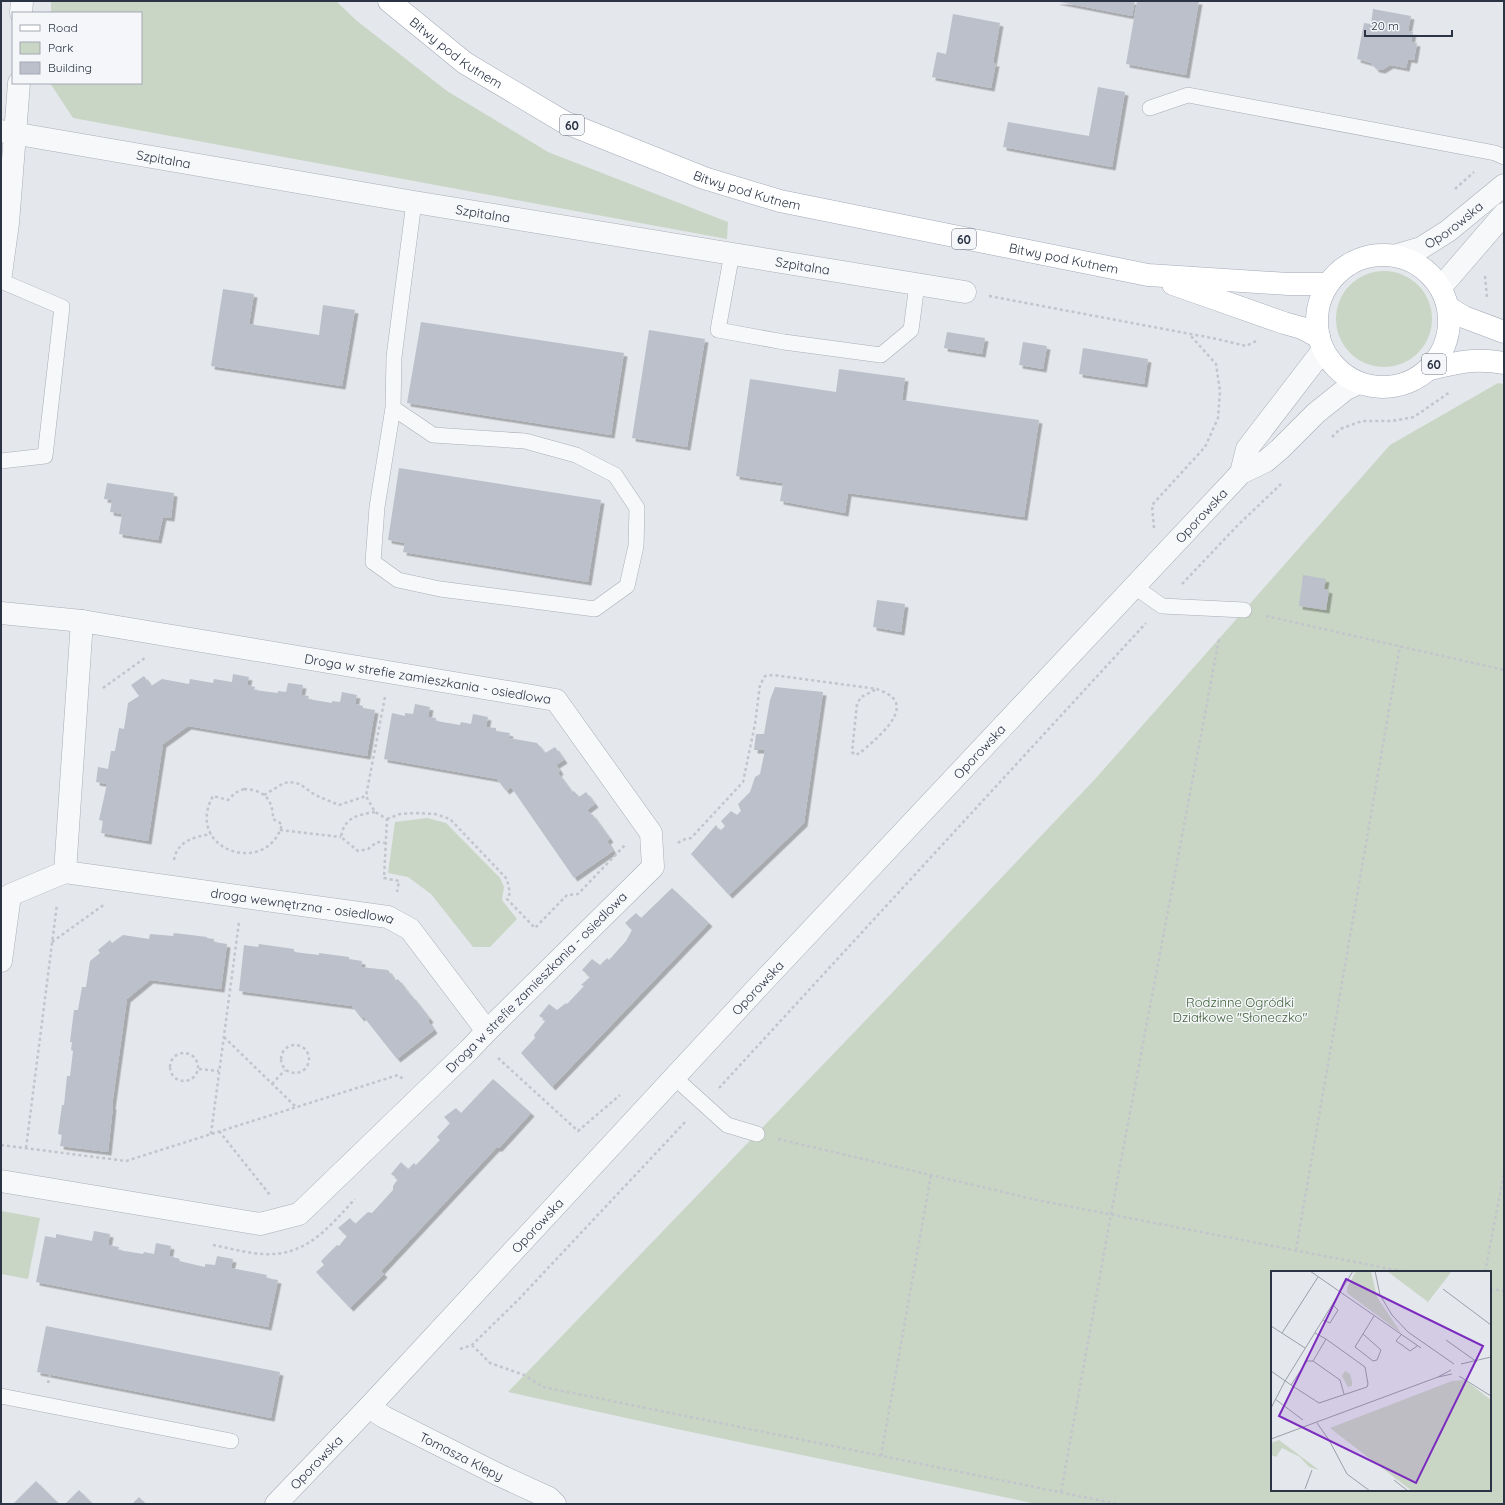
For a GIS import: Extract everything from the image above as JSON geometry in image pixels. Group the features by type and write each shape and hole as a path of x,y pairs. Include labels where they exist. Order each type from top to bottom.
{"main road":[{"name":"Bitwy pod Kutnem","path":"389,1 465,63 564,122 704,178 780,201 1148,275 1288,284 1328,284"},
{"name":"60","path":"1377,254 1397,255 1422,266 1441,286 1449,308 1450,330 1443,351 1430,369 1414,380 1396,386 1377,387 1359,383 1338,370 1321,343 1317,319 1320,300 1328,284 1341,269 1358,259 1377,254"},
{"name":"Bitwy pod Kutnem","path":"1148,275 1302,328 1321,343"},
{"path":"1449,308 1464,317 1498,330"},
{"name":"60","path":"1430,369 1469,360 1486,360 1504,363"}],"street":[{"path":"21,12 22,1"},
{"path":"1,274 8,223 8,133 19,84"},
{"name":"Szpitalna","path":"8,133 414,202 965,292"},
{"name":"Oporowska","path":"1397,255 1421,248 1443,234 1504,185"},
{"name":"Oporowska","path":"1441,286 1504,214"},
{"name":"Oporowska","path":"1241,473 1247,449 1321,343"},
{"name":"Oporowska","path":"276,1504 675,1078 758,987 1241,473 1266,461 1316,413 1346,389 1359,383"},
{"name":"Droga w strefie zamieszkania - osiedlowa","path":"1,613 82,621 556,700 651,833 653,867 469,1050 299,1214 269,1222"},
{"path":"1,961 10,895 65,872 82,621"},
{"name":"droga wewnętrzna - osiedlowa","path":"65,872 388,917 410,929 487,1031"},
{"path":"1,1181 269,1222"},
{"name":"Tomasza Klepy","path":"368,1407 405,1428 549,1498 555,1504"}],"lane":[{"path":"1150,108 1188,95 1499,155"},
{"path":"393,408 433,435 525,441 576,455 615,475 637,508 636,546 627,586 595,609 440,589 398,580 373,562 377,507 393,408 394,357 414,202"},
{"path":"732,253 718,330 784,342 881,355 910,330 917,284"},
{"path":"1,281 62,307 46,456 1,461"},
{"path":"1135,587 1162,606 1244,610"},
{"path":"675,1078 727,1125 757,1134"},
{"path":"1,1396 231,1441"}],"path":[{"path":"1453,190 1499,155"},
{"path":"1472,252 1487,266 1485,276 1486,295 1497,312 1498,330"},
{"path":"965,292 1190,334 1246,346 1284,323"},
{"path":"1154,531 1152,505 1205,447 1218,418 1220,391 1216,364 1190,334"},
{"path":"1329,440 1340,429 1362,421 1392,421 1414,417 1457,388"},
{"path":"459,1350 472,1346 518,1300 720,1086 1162,606 1238,525 1283,482"},
{"path":"1244,610 1504,670"},
{"path":"1060,1492 1219,639"},
{"path":"1296,1250 1400,646"},
{"path":"101,690 149,655"},
{"path":"877,689 890,695 896,704 897,715 892,723 860,754 855,755 852,752 857,704 861,697 877,689"},
{"path":"386,692 366,796 375,812 388,819"},
{"path":"264,795 284,783 290,782 300,784 316,795 339,805 366,796"},
{"path":"244,790 254,790 264,795 269,800 273,809 273,819 282,824 280,830 277,837 268,846 256,852 243,854 230,851 219,844 211,834 207,822 208,808 212,796 228,800 235,793 244,790"},
{"path":"341,837 342,830 348,821 359,815 375,812"},
{"path":"388,819 400,814 416,813 435,814 450,819 507,880 510,892 507,900 535,928 568,895 578,894 626,844"},
{"path":"388,819 384,878 399,881 393,920"},
{"path":"280,830 341,837 358,851 368,849 377,842 386,842"},
{"path":"173,865 174,857 180,846 194,837 211,834"},
{"path":"52,942 110,900"},
{"path":"26,1148 57,903"},
{"path":"211,1134 240,916"},
{"path":"224,1037 296,1107"},
{"path":"290,1045 298,1045 304,1048 309,1054 309,1062 306,1068 299,1072 292,1073 285,1070 281,1063 280,1056 284,1049 290,1045"},
{"path":"179,1053 187,1053 194,1056 198,1062 199,1070 196,1076 190,1081 182,1082 175,1078 171,1072 170,1065 173,1058 179,1053"},
{"path":"493,1053 578,1131 585,1124"},
{"path":"199,1070 220,1071"},
{"path":"272,1084 285,1070"},
{"path":"1,1145 126,1161 398,1075 422,1096"},
{"path":"219,1131 273,1199 269,1222 288,1252"},
{"path":"757,1134 1036,1200 1401,1271"},
{"path":"1486,1271 1504,1173"},
{"path":"881,1456 931,1175"},
{"path":"1491,1288 1504,1291"},
{"path":"472,1346 490,1363 524,1375 543,1387 1118,1504"}],"green space":[{"path":"51,1 336,1 357,21 447,91 548,152 728,222 727,239 73,118 51,84 142,84 142,12 51,12"},
{"path":"1384,271 1402,275 1411,279 1418,285 1424,292 1428,301 1432,319 1428,337 1424,346 1418,353 1411,359 1402,363 1384,367 1366,363 1357,359 1350,353 1344,346 1340,337 1336,319 1340,301 1344,292 1350,285 1357,279 1366,275"},
{"name":"Rodzinne Ogródki Działkowe \"Słoneczko\"","path":"1498,383 1504,384 1504,1504 1037,1504 672,1428 508,1392 889,996 1096,778 1390,445"},
{"path":"427,818 446,823 500,878 504,887 502,900 517,919 490,947 473,947 431,894 408,877 388,873 395,822"},
{"path":"1,1211 40,1218 28,1279 1,1274"}],"building":[{"path":"1055,1 1135,1 1132,16"},
{"path":"1137,1 1199,1 1186,75 1126,64"},
{"path":"1373,9 1411,16 1408,31 1413,32 1411,42 1417,43 1414,60 1408,59 1406,68 1390,65 1382,70 1376,69 1371,63 1357,59 1364,23 1371,24"},
{"path":"953,14 1000,23 993,63 996,63 991,88 932,77 937,52 946,54"},
{"path":"1098,87 1125,92 1112,167 1003,147 1008,122 1089,136"},
{"path":"223,289 254,294 249,324 319,335 323,305 355,310 342,386 211,366"},
{"path":"421,322 624,353 611,435 407,403"},
{"path":"649,330 705,339 687,447 632,438"},
{"path":"947,332 985,338 982,354 944,348"},
{"path":"1023,342 1047,346 1043,369 1019,365"},
{"path":"1083,348 1148,359 1144,384 1079,374"},
{"path":"839,369 905,378 902,400 1039,420 1024,517 848,493 845,513 780,501 783,483 736,476 750,379 836,392"},
{"path":"399,468 601,500 588,582 403,552 405,543 388,540"},
{"path":"107,483 174,493 171,518 163,517 158,540 119,534 122,514 110,512 112,500 104,499"},
{"path":"1303,575 1326,579 1324,589 1329,590 1326,610 1299,606"},
{"path":"877,600 905,604 901,632 873,627"},
{"path":"233,674 249,677 247,685 255,687 254,690 278,693 278,691 286,692 288,683 303,685 301,695 309,696 308,699 332,703 332,701 340,702 342,692 357,695 355,704 363,706 363,708 375,710 367,756 188,726 163,744 148,841 101,833 103,821 99,820 107,784 96,782 98,767 108,769 111,751 115,751 119,728 124,729 128,703 139,696 131,685 144,676 151,686 162,679 189,684 190,679 213,683 214,679 232,682"},
{"path":"775,687 823,692 804,823 729,895 691,854 716,825 720,831 725,826 721,821 731,811 737,815 741,811 738,804 750,792 755,777 760,774 765,750 754,750 756,734 764,734 770,700"},
{"path":"415,704 430,707 428,717 436,718 436,721 460,725 461,722 471,724 473,714 488,717 486,727 496,728 496,731 510,733 509,738 537,743 545,753 555,747 564,760 556,765 560,771 558,773 572,792 574,791 579,797 586,792 595,804 587,810 592,814 610,839 607,841 613,851 574,878 511,787 506,791 497,779 384,759 392,713 405,716 405,713 413,714"},
{"path":"672,888 709,923 552,1087 521,1053 535,1038 534,1035 546,1020 539,1016 549,1004 557,1010 566,1003 567,1004 584,986 581,985 590,977 582,970 592,959 600,965 607,958 609,960 626,941 632,930 625,923 636,913 641,918"},
{"path":"174,933 207,937 214,939 214,942 227,944 221,989 150,980 127,999 112,1106 108,1152 60,1146 62,1135 58,1134 62,1105 64,1105 67,1076 70,1076 73,1051 71,1050 72,1042 70,1042 74,1010 78,1010 82,987 86,987 90,961 100,953 98,950 110,940 112,943 123,935 149,939 150,934 173,936"},
{"path":"259,944 294,949 294,952 319,955 319,953 349,957 349,959 362,961 361,967 388,970 395,981 398,979 430,1019 428,1021 434,1030 397,1059 363,1016 361,1018 352,1006 239,991 244,945 258,947"},
{"path":"493,1079 531,1113 499,1148 496,1148 381,1271 384,1274 350,1308 316,1272 324,1265 321,1261 337,1245 339,1246 347,1236 338,1228 350,1218 355,1224 368,1212 372,1213 393,1190 393,1186 398,1179 391,1174 401,1162 408,1169 414,1163 416,1165 440,1140 437,1137 450,1123 444,1117 456,1108 461,1113"},
{"path":"94,1231 110,1234 108,1245 119,1247 118,1250 143,1254 144,1252 154,1254 156,1243 171,1246 169,1256 180,1259 179,1261 205,1267 205,1264 215,1265 217,1256 233,1259 231,1268 267,1275 266,1278 278,1280 268,1327 36,1282 45,1236 56,1238 56,1234 92,1241"},
{"path":"46,1326 280,1372 271,1418 37,1372"},
{"path":"36,1481 59,1504 13,1504"},
{"path":"79,1490 93,1504 65,1504"},
{"path":"139,1497 146,1504 132,1504"}]}
